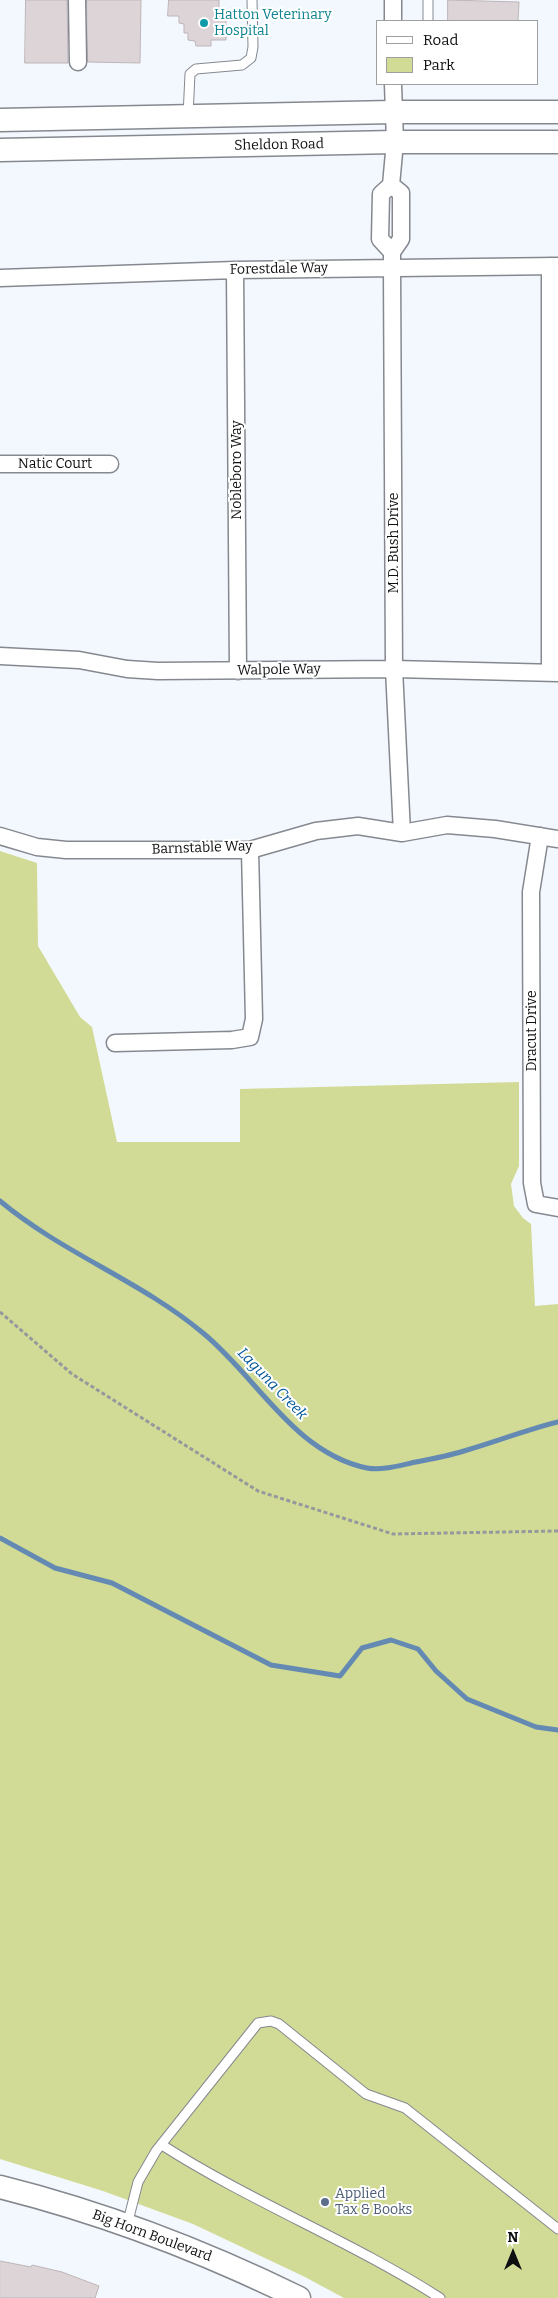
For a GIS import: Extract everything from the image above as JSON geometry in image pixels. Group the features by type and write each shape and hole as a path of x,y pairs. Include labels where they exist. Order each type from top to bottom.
{"main road":[{"path":"0,120 394,112 558,112"},
{"name":"Sheldon Road","path":"0,150 394,142 558,142"},
{"name":"Big Horn Boulevard","path":"0,2187 127,2225 249,2274 299,2298"}],"street":[{"path":"77,0 78,62"},
{"path":"393,0 393,20"},
{"name":"M.D. Bush Drive","path":"393,85 394,142 390,185 401,194 402,239 392,260 394,669 402,833"},
{"name":"Forestdale Way","path":"0,278 235,270 392,260 554,266"},
{"path":"554,266 554,673"},
{"name":"Nobleboro Way","path":"235,270 238,670"},
{"name":"Natic Court","path":"0,464 110,464"},
{"name":"Walpole Way","path":"0,656 79,660 127,669 158,671 394,669 554,673"},
{"path":"402,833 447,825 558,839"},
{"name":"Barnstable Way","path":"0,836 37,847 66,850 250,850 316,831 358,826 402,833"},
{"name":"Dracut Drive","path":"540,836 531,892 532,1183 536,1204 558,1208"},
{"path":"115,1043 232,1040 250,1037 254,1019 250,850"}],"lane":[{"path":"188,116 190,74 196,69 242,65 252,58 252,0"},
{"path":"428,0 428,20"},
{"path":"127,2225 138,2182 162,2144 258,2023 271,2020 279,2024 366,2094 405,2108 558,2229"},
{"path":"162,2144 190,2163 366,2254 440,2298"}],"path":[{"path":"0,1312 72,1374 258,1492 394,1534 558,1532"}],"green space":[{"path":"0,851 37,863 38,946 80,1017 92,1027 117,1142 240,1142 240,1089 519,1082 519,1166 511,1184 514,1206 523,1218 531,1224 535,1306 558,1304 558,2298 344,2298 305,2277 193,2224 103,2191 0,2159"}],"building":[{"path":"26,0 67,0 68,63 25,63"},
{"path":"87,0 141,0 140,63 88,62"},
{"name":"Hatton Veterinary Hospital","path":"169,0 219,0 219,19 226,19 226,40 211,40 211,46 196,46 195,41 188,40 188,33 184,33 184,24 179,23 179,16 168,16"},
{"path":"448,0 519,2 518,20 448,20"},
{"path":"0,2261 31,2267 32,2265 62,2272 99,2286 95,2298 0,2298"}],"waterway":[{"name":"Laguna Creek","path":"0,1201 49,1236 154,1298 203,1333 223,1351 297,1430 318,1447 341,1460 367,1468 392,1467 458,1453 558,1422"},
{"name":"Laguna Creek","path":"0,1538 55,1568 112,1583 271,1665 340,1676 362,1648 391,1640 418,1649 436,1671 467,1699 536,1727 558,1730"}],"place":[{"name":"Hatton Veterinary Hospital","path":"204,23"},
{"name":"Applied Tax & Books","path":"325,2202"}]}
